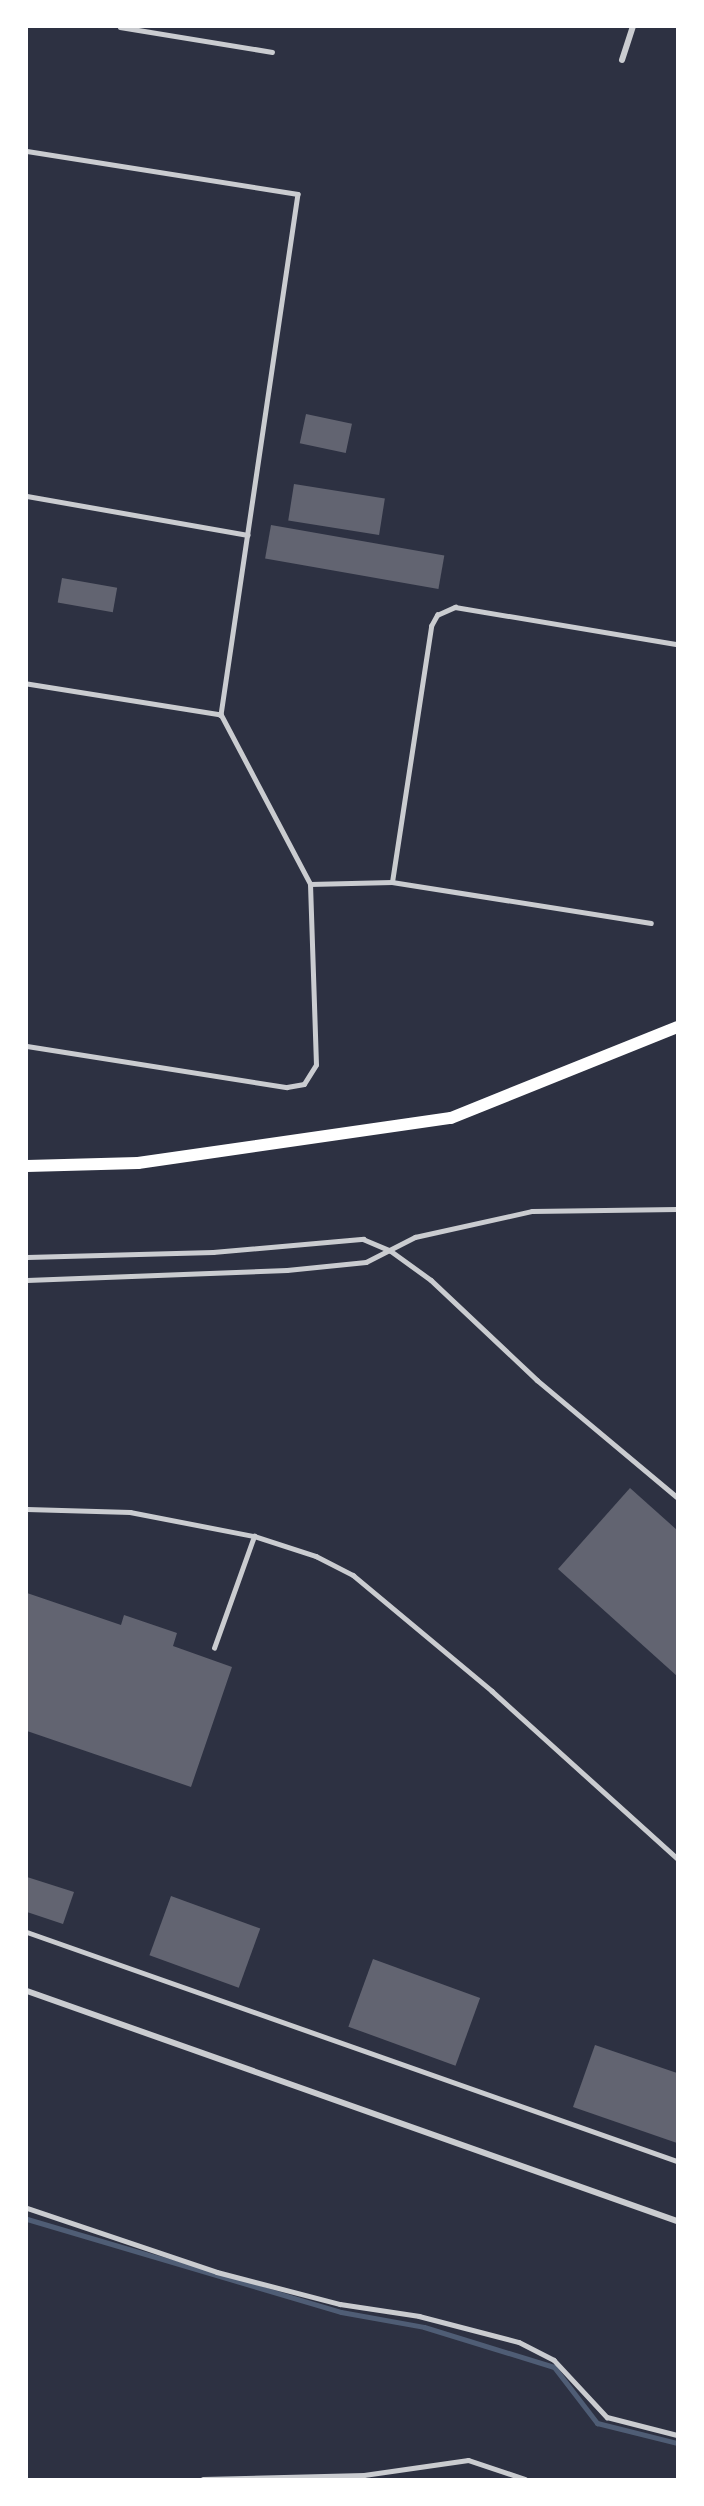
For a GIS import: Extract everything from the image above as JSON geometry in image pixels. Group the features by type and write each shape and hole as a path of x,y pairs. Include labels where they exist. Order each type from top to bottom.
{"main road":[{"path":"27,1166 138,1163 451,1118 677,1028"}],"street":[{"path":"622,60 633,27"},
{"path":"27,1991 677,2221"}],"lane":[{"path":"120,27 272,52"},
{"path":"27,151 298,194 221,715 310,884 316,1065 304,1084 287,1087 27,1046"},
{"path":"27,496 248,535"},
{"path":"392,882 431,626 437,615 456,608 677,644"},
{"path":"27,684 221,715"},
{"path":"310,884 392,882 651,923"},
{"path":"27,1280 287,1270 366,1262 416,1237 456,1225 531,1211 677,1209"},
{"path":"27,1257 213,1252 363,1239 391,1251 431,1280 537,1380 677,1497"},
{"path":"27,1509 130,1512 254,1536 316,1556 353,1575 492,1691 677,1858"},
{"path":"214,1648 254,1536"},
{"path":"27,1932 677,2161"},
{"path":"27,2208 217,2272 340,2304 419,2316 519,2342 554,2360 607,2417 677,2435"},
{"path":"203,2479 364,2475 468,2460 525,2479"}],"building":[{"path":"306,414 352,424 346,453 300,443"},
{"path":"294,484 385,498 379,535 288,521"},
{"path":"271,525 444,556 438,589 265,558"},
{"path":"62,578 117,588 113,612 58,603"},
{"path":"630,1488 677,1530 677,1676 558,1569"},
{"path":"27,1593 121,1625 124,1615 177,1633 173,1646 232,1667 191,1787 27,1731"},
{"path":"27,1877 74,1892 63,1924 27,1912"},
{"path":"171,1896 260,1928 239,1988 149,1955"},
{"path":"373,1959 480,1998 455,2066 348,2027"},
{"path":"595,2045 677,2073 677,2143 573,2107"}],"waterway":[{"path":"27,2219 341,2312 424,2327 554,2367 597,2423 677,2443"}]}
